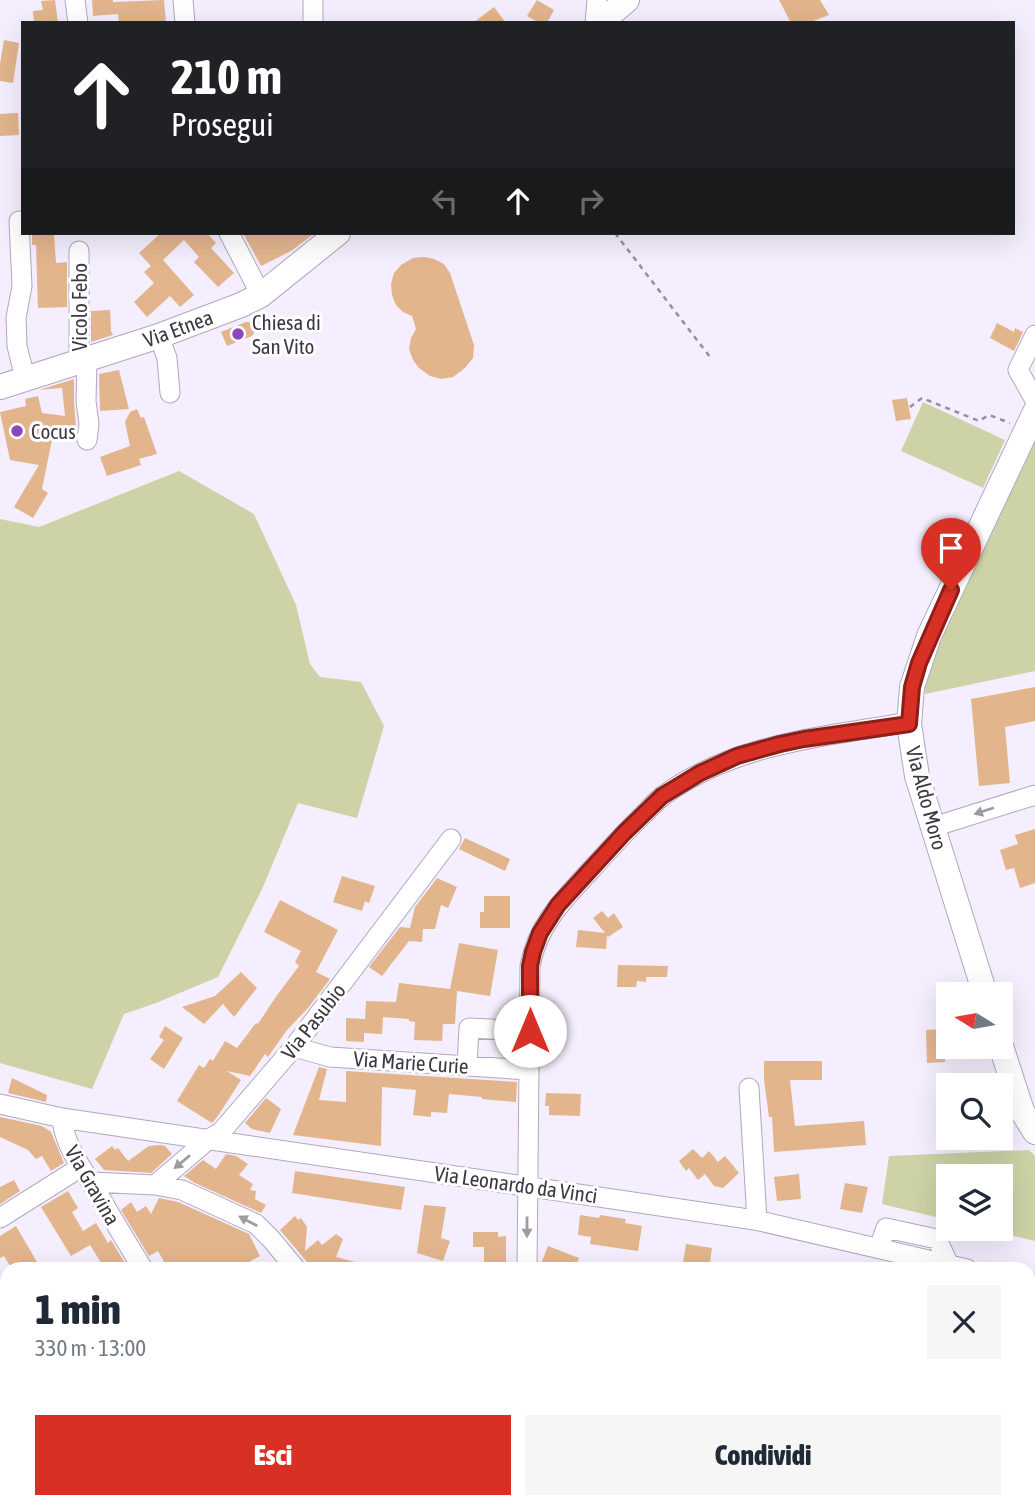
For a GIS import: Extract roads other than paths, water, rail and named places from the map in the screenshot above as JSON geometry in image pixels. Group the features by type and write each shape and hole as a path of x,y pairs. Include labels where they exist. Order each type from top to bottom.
{"main road":[{"path":"601,21 627,0"},
{"name":"Via Etnea","path":"0,387 159,336 241,306 261,295 336,235"},
{"name":"Via Aldo Moro","path":"981,982 917,776 909,724 912,687 929,636 1035,412"},
{"path":"1005,1059 1022,1111 1035,1132"}],"street":[{"path":"75,0 78,21"},
{"path":"183,0 185,21"},
{"path":"313,0 313,21"},
{"path":"597,0 598,21"},
{"path":"21,221 22,286 16,318 17,346 23,370 30,379"},
{"path":"230,235 261,295"},
{"name":"Vicolo Febo","path":"79,251 83,361 89,424 87,440"},
{"path":"1035,335 1018,370 1035,400"},
{"path":"159,336 167,358 170,393"},
{"path":"527,1262 530,966 540,933 558,905 662,796 700,773 737,756 780,744 909,724"},
{"path":"933,827 1035,795"},
{"name":"Via Pasubio","path":"155,1185 221,1132 295,1046 451,839"},
{"path":"467,1066 469,1028 530,1031"},
{"name":"Via Marie Curie","path":"295,1046 330,1056 529,1070"},
{"path":"749,1088 757,1220"},
{"name":"Via Gravina","path":"0,1104 62,1118 67,1141 139,1262"},
{"name":"Via Leonardo da Vinci","path":"62,1118 757,1220 878,1248 912,1262"},
{"path":"0,1218 86,1175 155,1185 181,1190 256,1224 290,1262"},
{"path":"878,1248 886,1228 937,1239 954,1262"}],"place":[{"name":"Chiesa di San Vito","path":"238,334"},
{"name":"Cocus","path":"17,431"}]}
